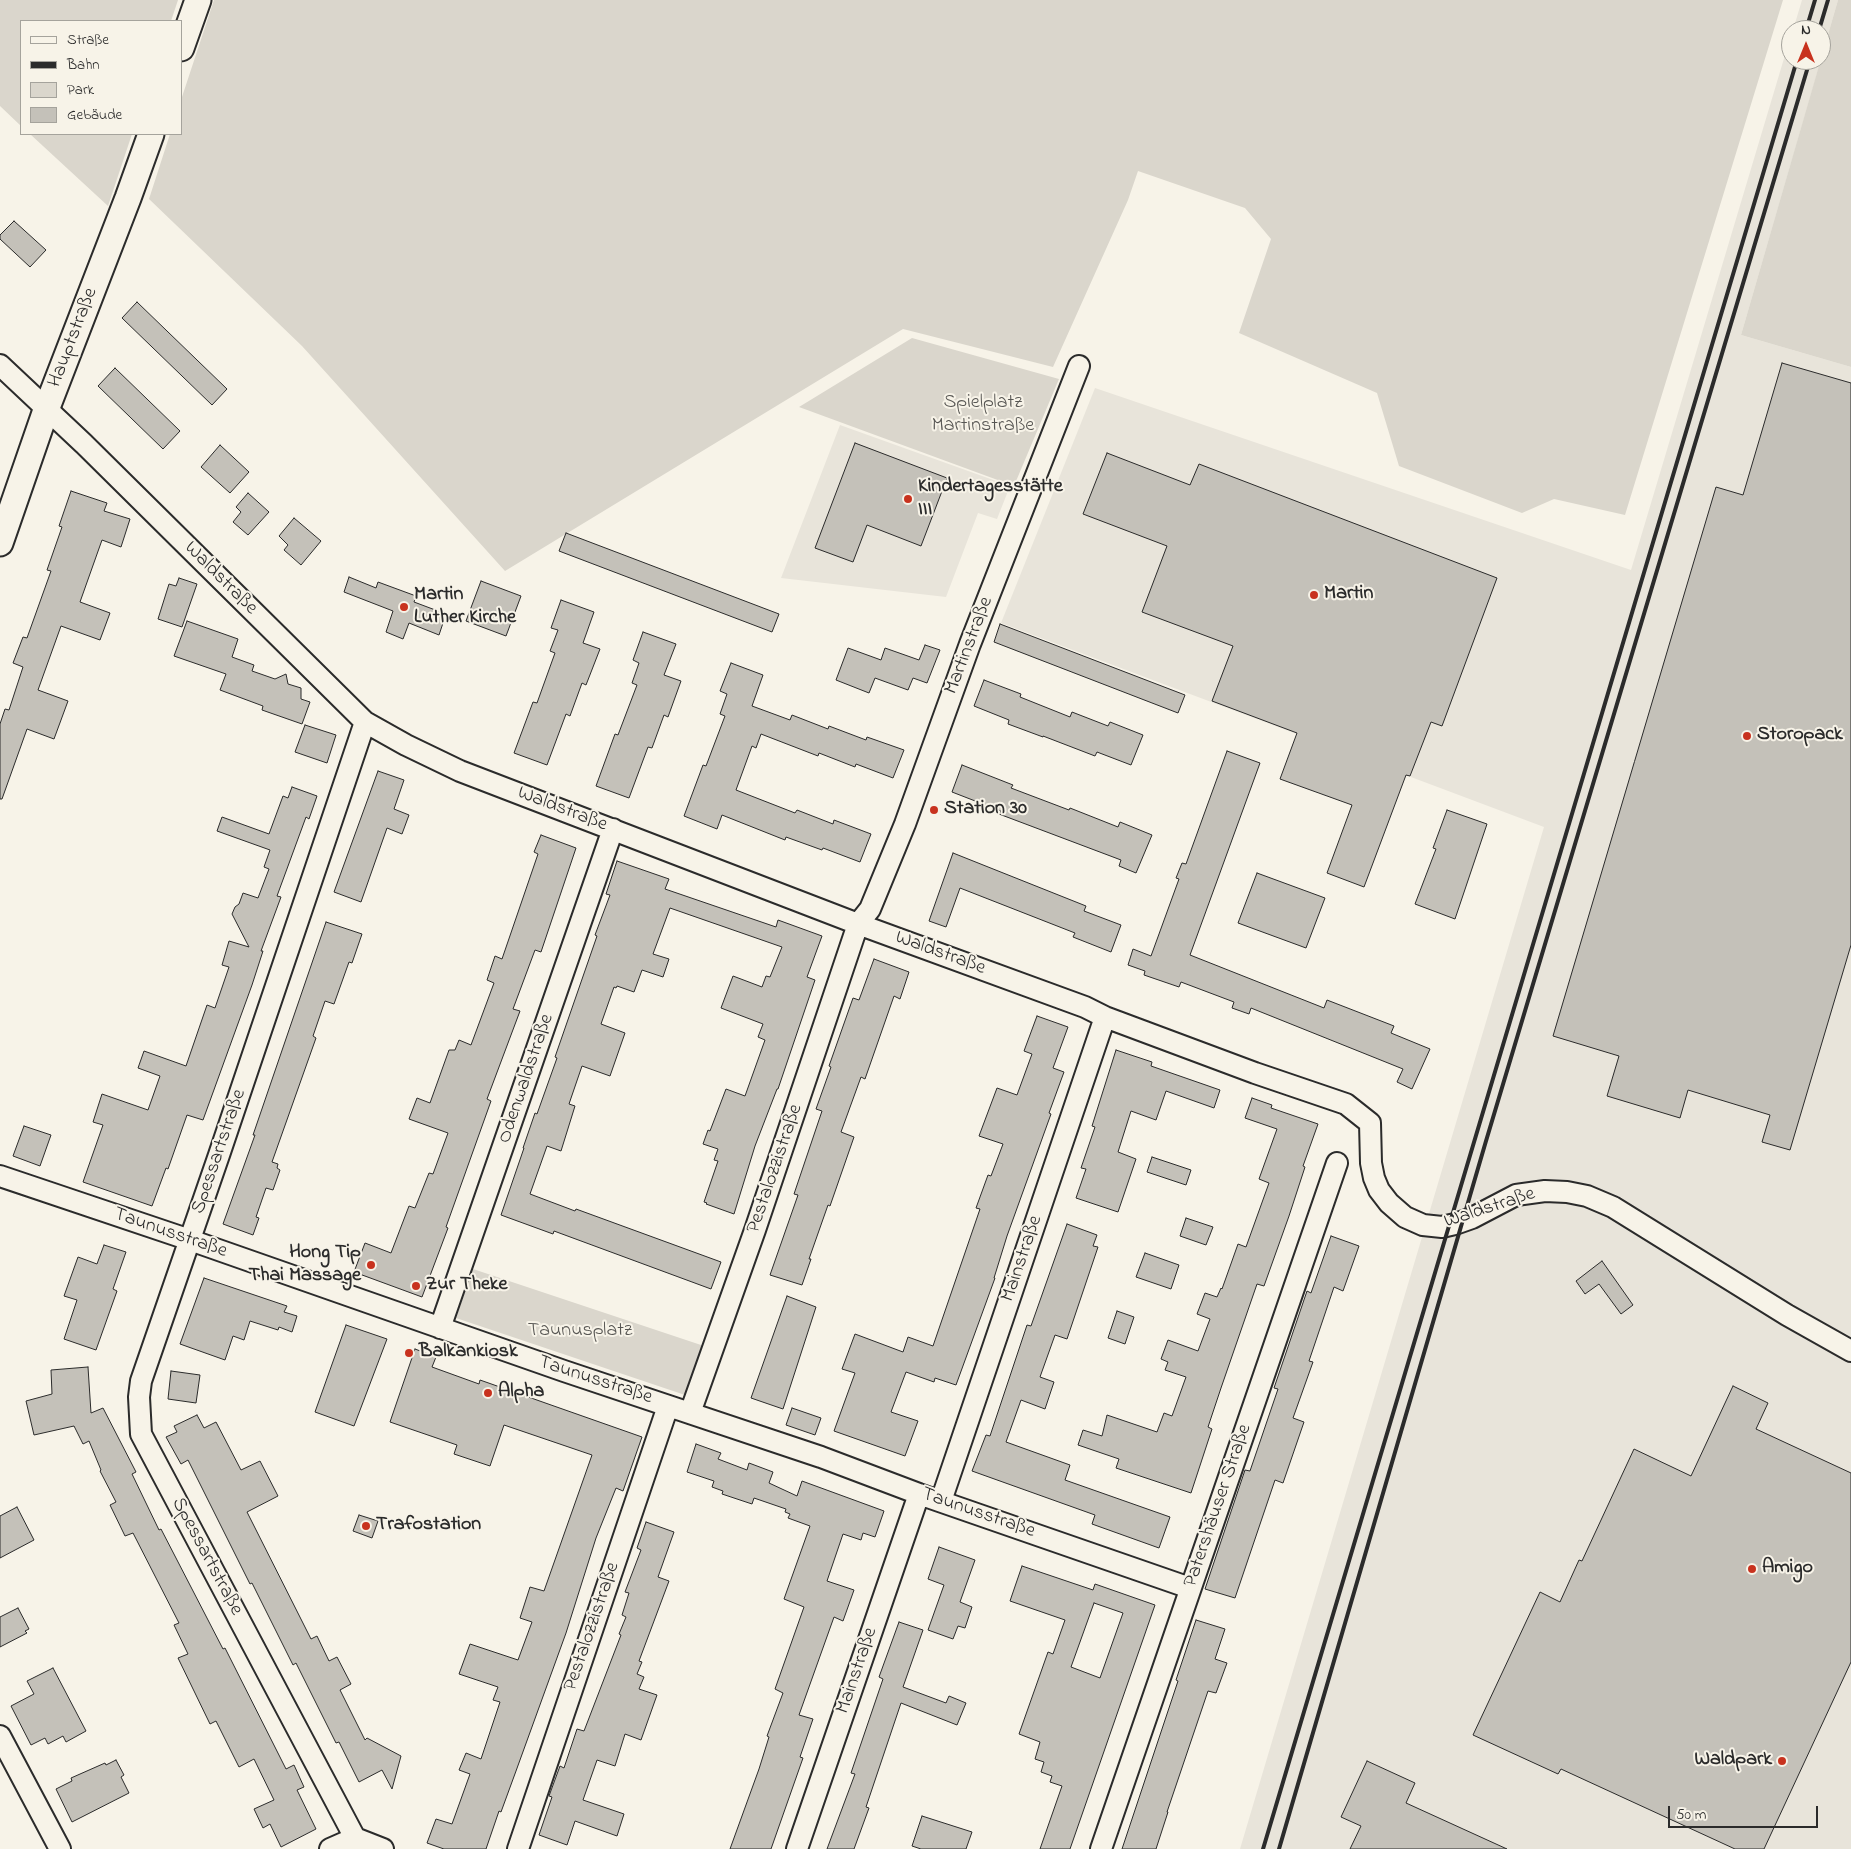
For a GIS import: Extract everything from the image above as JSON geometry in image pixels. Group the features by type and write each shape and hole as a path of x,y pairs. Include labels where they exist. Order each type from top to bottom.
{"main road":[{"path":"182,45 198,0"},
{"name":"Hauptstraße","path":"0,543 46,410 151,135"}],"street":[{"name":"Waldstraße","path":"0,366 84,444 365,722 406,746 460,771 858,924 1085,1006 1105,1017 1255,1073 1346,1104 1360,1113 1370,1123 1374,1178 1379,1190 1389,1203 1411,1220 1423,1225 1442,1227 1472,1218 1516,1195 1545,1190 1587,1196 1613,1207 1787,1315 1851,1351"},
{"name":"Martinstraße","path":"858,924 870,909 905,824 970,644 1079,366"},
{"name":"Spessartstraße","path":"355,1838 141,1434 139,1417 140,1381 190,1240 365,722"},
{"name":"Odenwaldstraße","path":"440,1328 613,829"},
{"name":"Pestalozzistraße","path":"690,1413 766,1198 858,924"},
{"name":"Mainstraße","path":"941,1501 1105,1017"},
{"name":"Patershäuser Straße","path":"1101,1849 1337,1162"},
{"name":"Taunusstraße","path":"0,1176 821,1457 919,1494 1190,1588"},
{"name":"Pestalozzistraße","path":"518,1849 668,1406"},
{"name":"Mainstraße","path":"797,1849 919,1494"},
{"path":"0,1736 60,1849"},
{"path":"330,1849 355,1838 382,1849"}],"shaded area":[{"path":"1802,0 1838,0 1831,24 1831,20 1796,20"},
{"path":"1781,68 1781,70 1818,70 1741,335 1851,367 1851,1849 1240,1849 1544,827 1001,623 1095,388 1631,570"},
{"name":"Kindertagesstätte III","path":"840,425 1010,486 997,519 978,513 946,597 781,578"}],"green space":[{"path":"0,0 178,0 171,20 20,20 20,125 0,106"},
{"path":"214,0 1783,0 1625,515 1554,499 1522,513 1399,466 1377,393 1239,333 1271,239 1245,208 1138,171 1128,200 1053,367 903,329 505,571 302,346 149,199 170,135 182,135 182,97"},
{"path":"1838,0 1851,0 1851,367 1741,335 1818,70 1831,70 1831,24"},
{"path":"31,135 132,135 108,206"},
{"name":"Spielplatz Martinstraße","path":"912,338 1059,379 1014,486 799,407"},
{"name":"Taunusplatz","path":"473,1269 704,1346 688,1396 456,1318"}],"building":[{"path":"14,221 46,250 30,267 0,239 0,235"},
{"path":"137,302 227,389 212,405 122,318"},
{"name":"Storopack","path":"1782,363 1851,383 1851,945 1790,1150 1762,1142 1770,1115 1688,1090 1680,1118 1607,1096 1619,1056 1553,1036 1716,487 1743,495"},
{"path":"115,368 180,431 163,449 98,386"},
{"path":"855,443 947,478 921,546 867,525 853,562 815,548"},
{"path":"220,445 249,472 230,493 201,467"},
{"path":"1107,453 1190,485 1199,464 1497,578 1442,726 1431,722 1410,776 1406,775 1364,887 1327,873 1352,805 1280,779 1297,733 1212,701 1233,646 1142,612 1167,546 1083,514"},
{"path":"71,491 107,503 104,511 130,519 121,547 102,540 80,602 110,613 100,640 61,626 38,690 68,701 54,739 27,729 2,799 0,799 0,724 5,709 9,710 23,667 13,663 23,637 27,638 51,571 47,570 62,527 59,526"},
{"path":"248,493 269,512 248,535 233,522 241,512 236,507"},
{"path":"294,518 321,541 301,565 284,550 288,545 279,536"},
{"path":"566,533 779,614 772,632 559,551"},
{"name":"Martin Luther Kirche","path":"349,577 376,588 378,582 416,596 414,602 446,614 439,635 409,623 403,639 386,632 393,611 344,592"},
{"path":"179,578 197,584 182,627 158,619 169,584 176,586"},
{"path":"481,581 521,596 506,636 466,621"},
{"path":"561,600 594,612 583,643 600,649 586,685 582,683 570,716 566,714 547,765 514,753 533,702 537,703 555,653 550,651 558,630 551,628"},
{"path":"187,621 238,639 232,657 254,665 252,671 275,679 286,674 288,684 301,688 301,699 310,702 302,724 262,710 263,706 220,690 226,674 174,656"},
{"path":"1000,624 1185,695 1178,713 994,642"},
{"path":"643,632 676,644 664,675 681,681 668,717 664,715 652,748 648,747 629,798 596,786 615,734 618,735 637,685 632,683 639,663 633,660"},
{"path":"925,645 940,650 927,683 913,678 908,690 875,678 869,693 836,680 848,648 881,660 885,648 919,660"},
{"path":"731,663 763,675 752,706 790,720 792,715 828,729 829,726 866,740 867,737 904,750 893,778 856,764 855,767 819,753 818,756 761,734 756,748 752,746 736,790 795,813 797,810 833,824 834,820 871,834 860,862 786,837 785,840 722,815 717,829 684,816 703,765 706,766 725,716 720,714 727,694 720,691"},
{"path":"984,680 1021,694 1020,697 1070,717 1072,712 1108,726 1110,722 1143,735 1131,765 1097,752 1095,756 1008,724 1009,720 974,706"},
{"path":"305,725 336,735 327,763 295,752"},
{"path":"1227,751 1260,763 1190,955 1324,1008 1327,1000 1394,1026 1391,1033 1430,1049 1412,1089 1397,1082 1403,1069 1251,1008 1249,1014 1232,1008 1234,1002 1181,982 1179,987 1144,975 1145,971 1128,965 1133,949 1151,956 1179,879 1176,878 1182,863 1186,864"},
{"path":"962,765 1013,785 1011,788 1069,810 1070,808 1118,827 1120,822 1152,835 1136,873 1119,866 1121,860 999,814 1001,811 952,792"},
{"path":"378,771 404,780 394,809 409,815 402,834 387,828 361,902 334,892"},
{"path":"292,787 317,796 309,819 306,817 277,896 281,897 261,951 263,951 252,985 203,1120 187,1115 168,1169 166,1168 152,1206 83,1182 103,1125 93,1122 102,1094 148,1110 160,1076 138,1068 144,1051 186,1066 207,1005 215,1008 229,967 222,965 229,941 249,947 232,914 235,907 239,904 243,893 258,898 269,869 264,867 270,850 217,831 222,817 269,834 283,796 288,798"},
{"path":"1447,810 1487,824 1455,919 1415,904 1436,849 1433,848"},
{"path":"541,835 576,848 541,952 535,950 513,1009 520,1011 487,1099 491,1101 446,1227 448,1228 422,1297 354,1272 365,1243 391,1253 409,1206 415,1208 429,1173 433,1174 448,1133 409,1119 417,1098 430,1103 449,1050 455,1050 459,1040 471,1045 494,983 487,980 495,956 502,959 538,854 534,852"},
{"path":"953,853 1086,906 1084,911 1121,925 1111,952 1073,937 1075,933 960,888 946,927 929,921"},
{"path":"617,861 669,879 665,889 776,927 778,920 822,936 807,977 815,980 778,1089 755,1146 734,1214 704,1202 718,1161 714,1160 718,1149 703,1144 726,1089 745,1096 765,1040 758,1037 763,1024 721,1008 733,976 762,987 766,976 770,977 782,947 670,908 653,954 669,959 663,977 642,970 634,992 617,986 616,988 614,987 601,1024 625,1033 610,1076 582,1066 569,1104 575,1106 561,1151 547,1146 530,1194 721,1262 711,1289 554,1231 553,1234 501,1215 535,1113 537,1114 557,1058 555,1057 597,936 595,935 610,895 606,894"},
{"path":"1257,873 1325,898 1306,948 1238,923"},
{"path":"326,922 362,934 352,963 349,962 334,1004 325,1001 313,1036 316,1038 272,1162 278,1164 277,1168 280,1170 273,1190 266,1188 256,1217 259,1218 253,1235 223,1224 255,1135 253,1135"},
{"path":"874,959 909,972 900,999 894,996 865,1079 861,1077 841,1132 854,1137 809,1259 811,1259 802,1285 770,1275 798,1195 794,1194 822,1111 816,1109 831,1067 829,1066 853,998 859,1000"},
{"path":"1037,1016 1068,1027 1053,1068 1064,1072 1049,1113 1051,1114 1007,1236 995,1278 956,1385 935,1378 934,1382 906,1372 891,1412 918,1421 905,1456 834,1431 855,1373 842,1369 855,1334 903,1352 908,1337 933,1346 980,1209 976,1208 988,1175 991,1176 1003,1144 979,1136 997,1088 1017,1095 1032,1054 1024,1051"},
{"path":"1116,1050 1152,1062 1151,1066 1220,1090 1214,1108 1166,1091 1156,1120 1131,1111 1118,1152 1136,1159 1118,1212 1076,1198 1086,1169 1081,1168 1095,1127 1092,1126"},
{"path":"1252,1098 1272,1105 1271,1108 1318,1124 1303,1166 1305,1167 1289,1216 1264,1286 1257,1284 1221,1388 1208,1427 1212,1429 1191,1493 1116,1468 1119,1459 1078,1445 1083,1430 1102,1436 1107,1415 1157,1432 1164,1413 1172,1416 1186,1377 1165,1370 1168,1362 1161,1359 1168,1340 1198,1351 1210,1319 1197,1314 1205,1293 1217,1297 1222,1289 1238,1244 1246,1247 1269,1183 1259,1179 1277,1129 1245,1118"},
{"path":"24,1126 51,1135 40,1166 13,1156"},
{"path":"1152,1157 1191,1170 1186,1185 1147,1172"},
{"path":"1186,1218 1213,1227 1206,1245 1180,1236"},
{"path":"1067,1224 1097,1235 1093,1246 1098,1247 1067,1339 1055,1335 1040,1377 1054,1382 1045,1409 1021,1400 1006,1442 1070,1465 1065,1480 1170,1517 1159,1548 1092,1524 1095,1515 972,1471 986,1435 990,1436 1027,1325 1031,1326"},
{"path":"1331,1236 1359,1246 1343,1291 1334,1287 1309,1361 1313,1362 1293,1418 1304,1422 1283,1483 1275,1480 1235,1598 1205,1589 1245,1470 1250,1471 1278,1389 1274,1388 1307,1291 1311,1293"},
{"path":"104,1245 126,1252 113,1289 117,1291 96,1350 64,1339 77,1300 64,1296 78,1257 97,1264"},
{"path":"1145,1253 1179,1265 1171,1289 1136,1277"},
{"path":"1602,1261 1633,1305 1621,1314 1599,1284 1585,1294 1576,1281"},
{"path":"204,1278 287,1306 284,1312 297,1316 292,1332 279,1327 278,1330 250,1321 244,1340 233,1336 225,1360 180,1344"},
{"path":"787,1296 816,1307 783,1409 751,1398"},
{"path":"1117,1311 1134,1317 1125,1344 1108,1338"},
{"path":"346,1325 387,1339 354,1426 315,1412"},
{"path":"415,1349 436,1357 432,1367 479,1384 480,1380 642,1437 623,1491 616,1488 596,1538 566,1633 486,1849 444,1849 427,1843 436,1819 452,1824 470,1774 459,1770 466,1753 481,1759 500,1702 493,1700 498,1687 459,1674 470,1644 518,1660 532,1622 520,1618 530,1587 544,1591 592,1455 504,1425 490,1466 454,1454 457,1445 390,1422"},
{"path":"88,1367 91,1413 103,1408 136,1472 132,1474 159,1530 161,1529 223,1649 225,1648 286,1769 294,1765 304,1787 297,1790 316,1829 281,1847 270,1824 263,1828 254,1809 274,1800 254,1759 239,1767 216,1721 210,1724 178,1658 188,1654 174,1625 179,1623 133,1533 125,1536 110,1505 116,1502 100,1471 89,1441 83,1444 74,1426 34,1435 26,1401 52,1394 51,1370"},
{"path":"171,1371 200,1375 196,1403 168,1399"},
{"path":"1733,1386 1768,1403 1756,1429 1851,1473 1851,1662 1764,1849 1735,1849 1561,1769 1558,1774 1473,1735 1540,1592 1560,1602 1579,1560 1582,1561 1634,1449 1691,1476"},
{"path":"792,1408 821,1418 815,1435 786,1425"},
{"path":"197,1415 204,1428 216,1422 241,1470 260,1461 278,1496 247,1512 311,1639 317,1636 329,1661 337,1657 351,1684 340,1690 365,1740 367,1738 401,1756 392,1789 382,1770 359,1782 339,1742 336,1743 296,1663 293,1665 188,1460 181,1464 166,1437 177,1432 174,1426"},
{"path":"696,1444 721,1453 718,1459 747,1470 749,1463 773,1472 769,1483 797,1496 802,1481 884,1511 875,1537 863,1533 861,1540 843,1534 827,1581 854,1590 843,1621 834,1617 799,1715 813,1719 800,1757 803,1758 771,1849 730,1849 759,1769 769,1737 767,1736 783,1693 775,1689 804,1607 784,1599 810,1526 788,1518 790,1514 785,1512 786,1509 754,1498 752,1504 722,1494 723,1491 712,1487 714,1481 687,1472"},
{"path":"17,1507 34,1540 0,1558 0,1516"},
{"name":"Trafostation","path":"359,1515 378,1521 372,1538 353,1531"},
{"path":"646,1522 674,1532 658,1577 669,1581 639,1661 642,1662 637,1674 644,1677 639,1689 657,1695 641,1740 625,1734 615,1766 597,1760 583,1800 624,1814 617,1836 575,1821 567,1845 539,1835 552,1797 549,1796 560,1766 564,1768 577,1729 584,1731 621,1635 619,1634 626,1617 622,1615 629,1593 625,1592 641,1550 637,1548"},
{"path":"939,1547 975,1560 960,1602 972,1607 965,1628 958,1626 953,1639 928,1630 944,1585 928,1579"},
{"path":"1022,1566 1093,1590 1095,1584 1155,1605 1070,1849 1040,1849 1062,1786 1050,1782 1052,1776 1041,1772 1044,1762 1035,1759 1040,1742 1019,1734 1048,1652 1053,1654 1065,1620 1010,1601","holes":["1094,1603 1123,1613 1100,1678 1071,1667"]},
{"path":"18,1608 29,1629 25,1631 27,1633 0,1647 0,1617"},
{"path":"1196,1620 1225,1629 1215,1659 1227,1663 1216,1693 1208,1691 1156,1849 1122,1849 1178,1681 1176,1680"},
{"path":"899,1622 923,1630 903,1687 946,1703 949,1696 966,1703 957,1725 901,1703 866,1807 869,1808 854,1849 827,1849 855,1774 851,1773 883,1679 879,1677"},
{"path":"53,1668 86,1731 66,1742 63,1736 48,1744 45,1738 31,1745 11,1706 34,1694 27,1681"},
{"path":"116,1760 124,1775 121,1777 129,1793 72,1822 56,1789 72,1781 71,1778"},
{"path":"1367,1761 1415,1783 1406,1803 1507,1849 1350,1849 1361,1826 1341,1817"},
{"path":"922,1816 972,1832 966,1849 921,1849 912,1846"}],"railway":[{"path":"1809,20 1815,0"},
{"path":"1822,20 1828,0"},
{"path":"1263,1849 1794,70"},
{"path":"1279,1849 1486,1141 1807,70"}],"place":[{"name":"Kindertagesstätte III","path":"908,499"},
{"name":"Martin","path":"1314,595"},
{"name":"Martin Luther Kirche","path":"404,607"},
{"name":"Storopack","path":"1747,736"},
{"name":"Station 30","path":"934,810"},
{"name":"Hong Tip Thai Massage","path":"371,1265"},
{"name":"Zur Theke","path":"416,1286"},
{"name":"Balkankiosk","path":"409,1353"},
{"name":"Alpha","path":"488,1393"},
{"name":"Trafostation","path":"366,1526"},
{"name":"Amigo","path":"1752,1569"},
{"name":"Waldpark","path":"1782,1761"}]}
